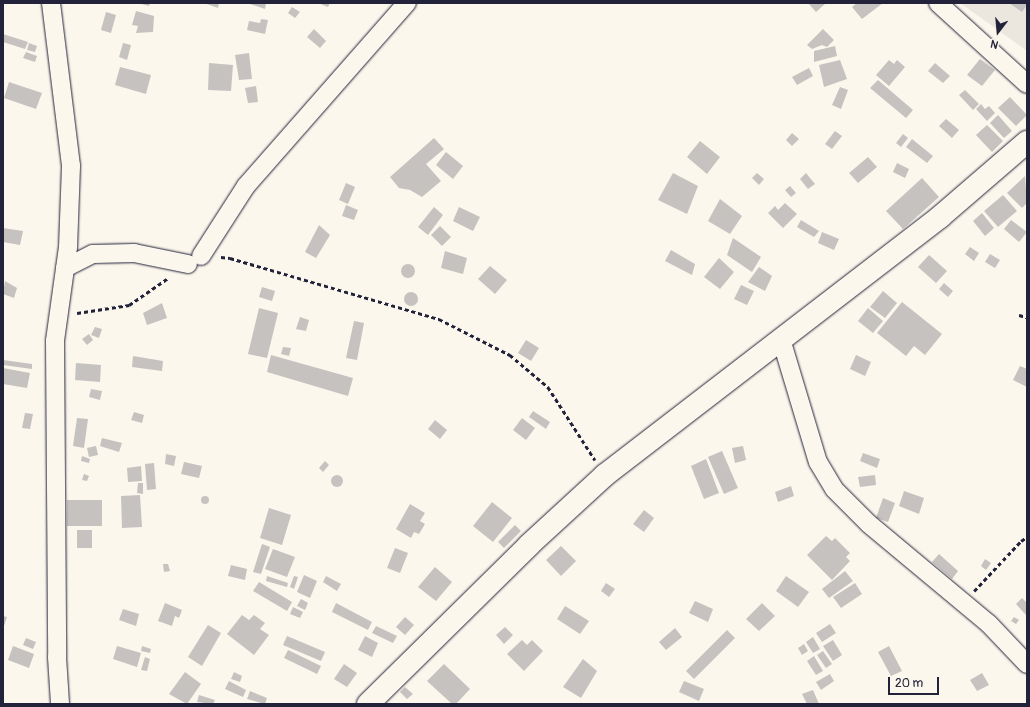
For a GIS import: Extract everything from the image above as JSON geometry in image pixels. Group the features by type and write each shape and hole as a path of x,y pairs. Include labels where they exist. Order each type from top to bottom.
{"street":[{"path":"51,3 71,166 65,268 55,341 60,704"},
{"path":"65,268 93,254 134,253 194,260 246,186 407,3"},
{"path":"938,3 1027,84"},
{"path":"368,704 529,545 605,475 940,217 1027,142"},
{"path":"68,230 93,254"},
{"path":"782,339 818,462 834,489 869,524 989,624 1027,664"}],"path":[{"path":"58,315 100,311 129,305 145,296 194,260 230,258 439,319 510,355 548,387 605,475"},
{"path":"1019,315 1027,317"},
{"path":"963,602 1021,541 1027,537"}],"shaded area":[{"path":"960,3 1027,3 1027,51"}],"building":[{"path":"138,3 150,3 149,6"},
{"path":"204,3 219,3 218,8"},
{"path":"247,3 266,3 265,9"},
{"path":"318,3 330,3 328,7"},
{"path":"808,3 826,3 816,12"},
{"path":"857,3 883,3 862,19 852,7"},
{"path":"1009,3 1027,3 1027,5 1022,12"},
{"path":"292,7 300,12 295,18 288,13"},
{"path":"136,11 154,16 153,32 136,33 138,26 132,25"},
{"path":"106,12 116,15 111,33 101,30"},
{"path":"261,19 268,20 265,34 247,30 249,21 260,23"},
{"path":"314,29 326,41 320,48 307,37"},
{"path":"823,29 834,40 827,47 822,45 812,49 807,45"},
{"path":"3,34 28,42 25,49 3,42"},
{"path":"29,43 37,46 35,52 27,50"},
{"path":"123,43 131,45 127,60 119,57"},
{"path":"835,46 837,56 814,62 814,51"},
{"path":"26,52 37,56 35,62 23,58"},
{"path":"249,53 252,79 239,80 235,55"},
{"path":"980,59 995,70 982,86 967,75"},
{"path":"840,60 847,79 824,87 819,65"},
{"path":"889,60 894,64 897,60 905,67 889,86 876,75"},
{"path":"209,63 233,65 231,91 208,90"},
{"path":"935,63 950,76 943,83 928,71"},
{"path":"120,67 151,75 146,94 115,85"},
{"path":"809,68 813,76 797,85 792,77"},
{"path":"878,80 913,110 906,118 870,88"},
{"path":"9,82 42,93 36,109 4,98"},
{"path":"256,86 258,102 248,103 245,88"},
{"path":"840,87 848,90 841,109 832,105"},
{"path":"965,90 979,104 973,110 959,95"},
{"path":"1010,97 1027,115 1016,126 998,108"},
{"path":"981,104 985,109 989,106 995,113 987,121 976,109"},
{"path":"998,115 1012,131 1004,138 990,123"},
{"path":"946,119 959,130 952,138 939,126"},
{"path":"987,125 1003,141 992,152 976,135"},
{"path":"835,131 842,136 832,149 825,144"},
{"path":"792,133 799,139 792,146 786,140"},
{"path":"903,134 908,138 901,147 896,143"},
{"path":"434,138 444,149 426,164 441,181 422,197 410,190 399,188 390,177"},
{"path":"912,139 933,156 927,163 906,147"},
{"path":"700,141 720,157 707,174 687,157"},
{"path":"446,152 463,166 453,179 436,165"},
{"path":"868,157 877,167 858,183 849,173"},
{"path":"897,163 909,169 905,178 893,172"},
{"path":"673,173 698,186 687,214 658,200"},
{"path":"757,173 764,179 759,185 752,178"},
{"path":"806,173 815,184 808,189 800,179"},
{"path":"1025,176 1027,203 1022,208 1007,193"},
{"path":"922,178 939,197 903,229 886,211"},
{"path":"346,183 355,187 348,204 339,200"},
{"path":"790,186 796,193 791,197 785,190"},
{"path":"1003,195 1017,211 998,227 984,211"},
{"path":"720,199 742,216 730,234 708,221"},
{"path":"785,203 797,214 783,228 768,213 775,206 778,210"},
{"path":"346,205 358,210 354,220 342,216"},
{"path":"434,207 443,215 428,235 418,227"},
{"path":"459,207 480,217 473,231 453,221"},
{"path":"982,213 994,228 985,236 973,221"},
{"path":"801,220 819,231 814,237 797,227"},
{"path":"1011,220 1027,232 1019,242 1004,229"},
{"path":"319,225 330,235 316,258 305,252"},
{"path":"440,226 451,237 442,246 431,235"},
{"path":"3,228 23,231 20,245 3,242"},
{"path":"822,232 839,239 834,250 818,243"},
{"path":"733,238 761,257 752,272 727,255"},
{"path":"970,247 979,253 974,261 965,254"},
{"path":"671,250 695,264 692,275 665,261"},
{"path":"445,251 467,258 463,274 441,268"},
{"path":"990,254 1000,260 995,268 985,262"},
{"path":"929,255 947,271 936,283 918,267"},
{"path":"719,258 734,272 720,289 704,277"},
{"path":"405,264 411,264 415,268 415,274 411,278 405,278 401,274 401,268"},
{"path":"490,266 507,280 495,294 478,279"},
{"path":"759,267 772,276 765,291 748,282"},
{"path":"5,281 17,288 14,298 3,294"},
{"path":"944,283 953,291 948,297 939,289"},
{"path":"741,285 754,291 747,305 734,299"},
{"path":"262,287 275,291 272,301 259,297"},
{"path":"883,291 897,303 885,318 870,307"},
{"path":"411,292 416,294 418,299 416,304 411,306 406,304 404,299 406,294"},
{"path":"902,302 942,334 925,355 914,346 906,356 877,333"},
{"path":"162,303 167,318 147,325 143,313"},
{"path":"259,308 278,313 267,358 248,354"},
{"path":"868,308 883,321 873,333 858,321"},
{"path":"300,317 309,320 306,331 296,329"},
{"path":"354,321 364,323 357,360 346,358"},
{"path":"95,327 102,329 99,338 91,335"},
{"path":"89,334 93,340 87,345 82,339"},
{"path":"526,340 539,348 531,361 518,353"},
{"path":"283,347 291,348 289,356 281,354"},
{"path":"271,355 353,378 348,396 267,372"},
{"path":"856,355 871,362 865,376 850,369"},
{"path":"133,356 163,361 162,371 132,367"},
{"path":"3,360 32,364 32,369 3,365"},
{"path":"76,363 101,365 100,382 75,380"},
{"path":"1020,366 1027,369 1027,387 1013,380"},
{"path":"3,368 30,373 27,388 3,384"},
{"path":"91,389 102,391 100,400 89,397"},
{"path":"533,411 550,422 546,429 529,417"},
{"path":"134,412 144,415 142,423 131,420"},
{"path":"25,413 33,414 30,429 22,428"},
{"path":"77,418 88,419 84,448 73,446"},
{"path":"522,418 535,428 526,440 513,430"},
{"path":"435,420 447,430 440,439 428,429"},
{"path":"102,438 122,443 119,452 100,446"},
{"path":"96,446 98,455 89,457 87,448"},
{"path":"743,446 746,460 735,463 732,448"},
{"path":"722,451 738,488 724,494 708,457"},
{"path":"863,453 880,459 877,468 860,461"},
{"path":"166,454 176,456 174,466 165,464"},
{"path":"82,456 90,459 89,463 81,461"},
{"path":"706,459 719,493 704,499 691,466"},
{"path":"325,461 329,465 323,472 319,468"},
{"path":"184,462 202,466 199,478 181,474"},
{"path":"154,463 156,489 147,490 145,464"},
{"path":"141,466 142,481 128,482 127,468"},
{"path":"84,474 89,476 87,481 82,480"},
{"path":"339,475 342,476 342,486 335,487 332,486 331,479 332,476"},
{"path":"875,475 876,485 860,487 858,477"},
{"path":"138,483 143,483 143,494 137,493"},
{"path":"791,486 794,496 778,502 775,492"},
{"path":"904,491 924,498 919,514 899,506"},
{"path":"140,495 142,527 122,528 121,496"},
{"path":"203,496 207,496 209,500 207,504 203,504 201,502 201,498"},
{"path":"883,498 895,503 888,522 876,518"},
{"path":"67,500 102,500 102,526 67,526"},
{"path":"492,502 512,518 493,542 473,526"},
{"path":"410,504 425,513 420,521 425,524 419,534 414,532 411,538 396,529"},
{"path":"269,508 291,515 282,545 260,538"},
{"path":"644,510 654,518 644,532 633,524"},
{"path":"515,525 521,531 504,548 498,542"},
{"path":"77,530 92,530 92,548 77,548"},
{"path":"826,536 832,541 835,538 850,553 846,557 850,561 832,580 807,555"},
{"path":"262,544 270,547 261,574 253,572"},
{"path":"561,546 576,561 561,576 546,560"},
{"path":"395,548 408,553 400,573 387,568"},
{"path":"273,549 295,557 287,577 265,569"},
{"path":"939,554 958,571 952,579 932,562"},
{"path":"985,559 991,563 986,570 981,566"},
{"path":"163,564 168,564 170,571 164,572"},
{"path":"231,565 247,569 245,580 228,576"},
{"path":"435,567 452,582 436,601 418,587"},
{"path":"845,571 853,581 829,598 822,589"},
{"path":"304,575 317,581 310,598 297,592"},
{"path":"267,576 288,583 287,587 266,581"},
{"path":"294,576 298,577 294,589 290,587"},
{"path":"326,576 341,584 337,591 323,582"},
{"path":"786,576 809,592 798,607 776,591"},
{"path":"259,582 292,602 287,611 253,591"},
{"path":"606,583 615,589 609,597 601,591"},
{"path":"855,583 862,594 841,608 833,597"},
{"path":"1022,598 1027,603 1026,615 1016,604"},
{"path":"301,599 308,603 305,610 297,606"},
{"path":"695,601 713,609 708,622 689,613"},
{"path":"165,603 182,610 179,618 175,616 172,626 158,621"},
{"path":"336,603 372,622 368,630 332,612"},
{"path":"762,603 775,616 759,631 746,619"},
{"path":"565,606 589,621 580,634 557,619"},
{"path":"293,607 303,612 300,618 290,614"},
{"path":"123,609 139,614 136,626 119,620"},
{"path":"242,615 249,620 254,615 265,623 260,629 269,635 254,655 227,634"},
{"path":"3,616 7,617 4,626 3,625"},
{"path":"405,617 414,625 405,635 396,627"},
{"path":"1014,617 1019,620 1016,624 1011,621"},
{"path":"830,624 836,633 822,642 816,633"},
{"path":"208,625 221,633 202,666 188,657"},
{"path":"376,626 397,636 393,643 372,633"},
{"path":"505,627 513,635 504,644 496,635"},
{"path":"675,628 682,637 666,650 659,642"},
{"path":"727,630 735,638 694,679 686,671"},
{"path":"287,636 325,652 321,661 283,645"},
{"path":"365,636 378,643 372,657 358,650"},
{"path":"813,637 820,649 813,653 806,642"},
{"path":"26,638 36,642 33,649 23,645"},
{"path":"522,640 527,645 532,640 543,651 524,671 507,654"},
{"path":"833,640 842,655 833,661 823,646"},
{"path":"804,644 808,651 802,655 798,648"},
{"path":"13,646 34,654 29,668 8,660"},
{"path":"117,646 141,653 137,667 113,659"},
{"path":"142,646 151,649 150,653 141,651"},
{"path":"889,646 902,671 891,676 878,652"},
{"path":"288,650 321,666 317,674 284,658"},
{"path":"823,651 832,664 826,668 817,655"},
{"path":"814,656 823,671 816,675 807,661"},
{"path":"145,657 150,659 147,671 141,670"},
{"path":"583,659 597,671 581,698 563,687"},
{"path":"344,664 357,673 347,687 334,679"},
{"path":"444,664 470,689 456,704 452,704 427,681"},
{"path":"185,672 201,684 187,704 169,694"},
{"path":"234,672 242,676 240,682 231,679"},
{"path":"982,673 989,685 977,691 970,680"},
{"path":"830,674 834,681 821,690 816,682"},
{"path":"229,681 246,690 243,697 225,689"},
{"path":"684,681 704,689 699,701 679,692"},
{"path":"405,687 413,694 407,699 400,692"},
{"path":"813,690 819,704 807,704 802,694"},
{"path":"250,691 267,698 265,704 247,699"},
{"path":"199,695 215,700 213,704 197,702"}]}
